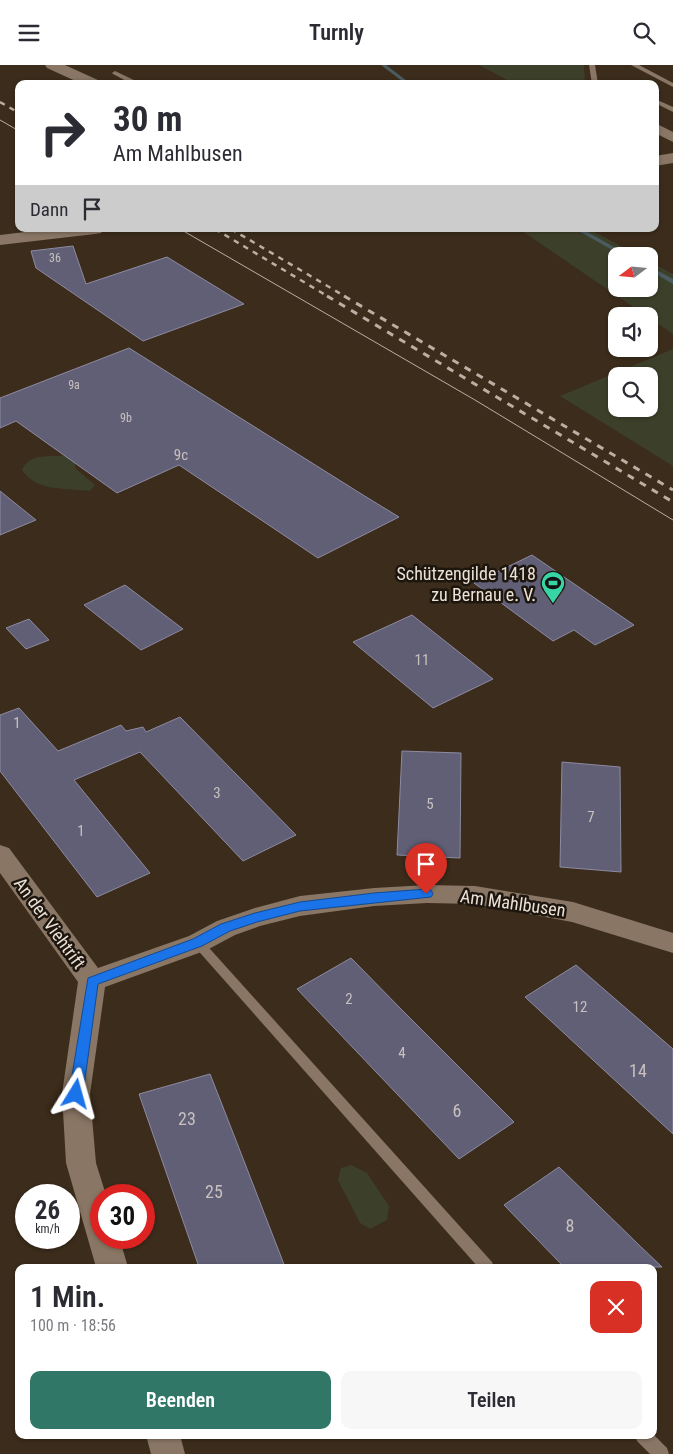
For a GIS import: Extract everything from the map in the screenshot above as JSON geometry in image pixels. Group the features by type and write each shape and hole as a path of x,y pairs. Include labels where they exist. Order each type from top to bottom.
{"main road":[{"path":"52,65 86,80"},
{"path":"659,160 673,158"},
{"path":"0,240 69,232"}],"street":[{"path":"659,129 673,138"},
{"name":"An der Viehtrift","path":"0,854 92,981 76,1094 81,1163 90,1193"},
{"name":"Am Mahlbusen","path":"92,981 198,943 226,928 255,918 300,906 374,897 426,894 476,895 573,912 673,943"},
{"path":"107,1249 111,1264"},
{"path":"164,1439 168,1454"}],"lane":[{"path":"592,65 594,80"},
{"path":"634,65 669,81 673,85"},
{"path":"115,73 130,80"},
{"path":"659,103 673,110"},
{"path":"198,943 484,1264"},
{"path":"647,1439 661,1454"}],"green space":[{"path":"479,65 584,65 585,80 507,80"},
{"path":"523,232 595,232 623,247 608,247 608,290"},
{"path":"658,266 673,274 673,334 658,324 658,307 633,307 619,297 658,297"},
{"path":"673,349 673,466 560,396 608,376 608,417 658,417 658,367 630,367 658,357 658,355"},
{"path":"70,455 76,461 75,468 95,485 90,491 44,486 28,477 22,470 30,460 36,458"},
{"path":"351,1165 367,1173 389,1206 387,1220 370,1229 360,1223 338,1180 341,1168"}],"building":[{"path":"73,246 86,284 167,257 244,304 143,341 36,268 31,251"},
{"path":"129,348 399,517 318,558 179,465 117,493 16,421 0,428 0,398"},
{"path":"0,491 36,520 0,535"},
{"name":"Schützengilde 1418 zu Bernau e. V.","path":"532,555 634,625 595,645 574,630 553,641 474,583"},
{"path":"125,585 183,629 141,650 84,605"},
{"path":"412,615 493,679 433,708 353,642"},
{"path":"29,619 49,640 26,649 6,628"},
{"path":"19,708 58,751 121,725 126,731 143,727 146,732 180,717 296,835 243,861 140,752 74,780 150,873 97,897 0,771 0,715"},
{"path":"402,751 461,753 460,858 397,855"},
{"path":"562,762 620,767 621,872 560,867"},
{"path":"351,958 514,1122 459,1159 297,989"},
{"path":"576,965 673,1049 673,1134 525,997"},
{"path":"210,1074 284,1264 198,1264 139,1094"},
{"path":"559,1167 662,1267 657,1267 657,1264 561,1264 504,1205"}],"waterway":[{"path":"383,65 404,80"},
{"path":"583,232 611,247"},
{"path":"658,273 673,282"}],"tram line":[{"path":"0,120 15,129"},
{"path":"185,232 475,400 673,520"}],"railway":[{"path":"0,102 15,111"},
{"path":"220,232 329,297"},
{"path":"236,232 346,297"},
{"path":"327,296 673,502"},
{"path":"344,296 673,490"}],"place":[{"name":"Schützengilde 1418 zu Bernau e. V.","path":"553,604"}],"route":[{"path":"76,1094 92,981 198,943 226,928 300,906 374,897 426,894"}]}
